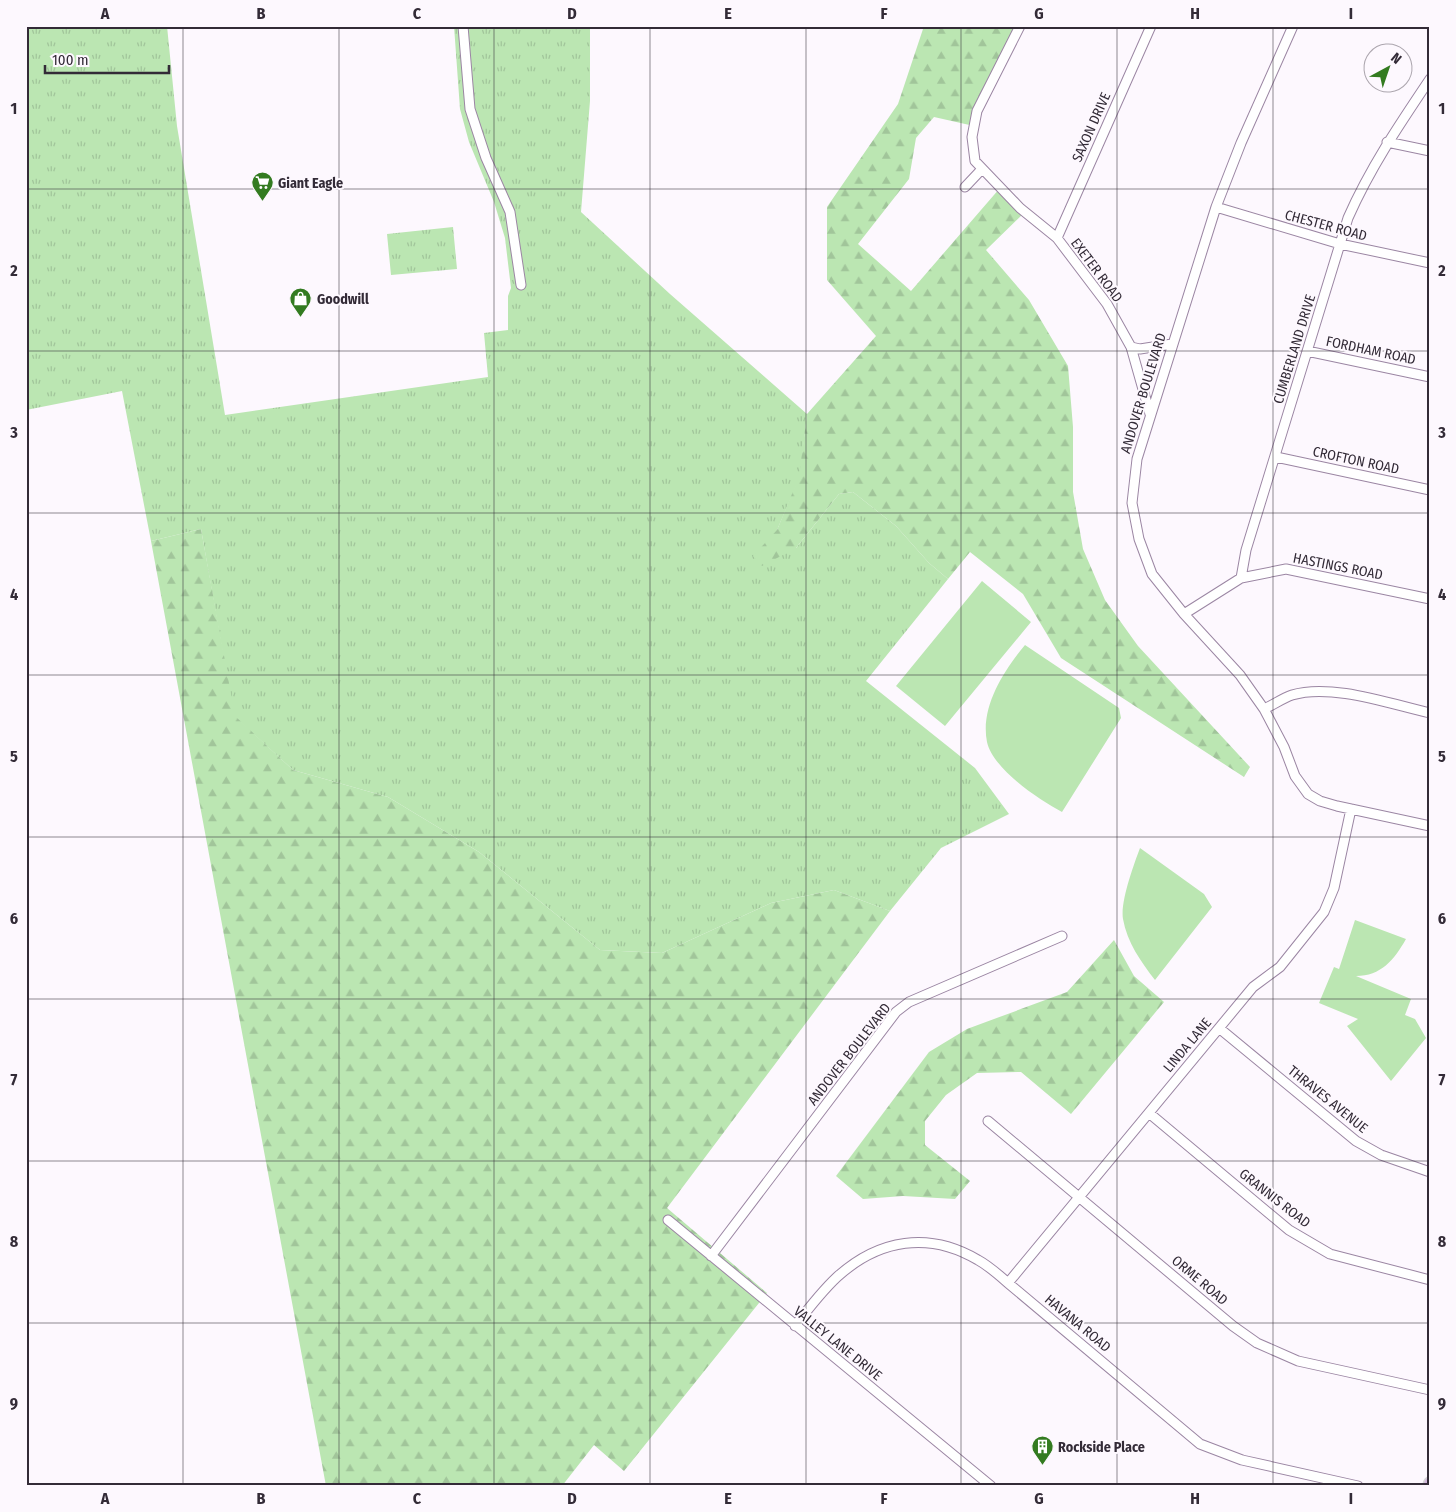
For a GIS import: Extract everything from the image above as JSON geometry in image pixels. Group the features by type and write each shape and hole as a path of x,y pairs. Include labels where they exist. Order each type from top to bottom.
{"street":[{"path":"463,26 470,109 484,152 510,212 521,285"},
{"path":"965,187 982,169 975,161 972,137 977,111 1020,26"},
{"name":"SAXON DRIVE","path":"1056,238 1151,26"},
{"name":"ANDOVER BOULEVARD","path":"1293,26 1241,143 1216,208 1137,459 1132,503 1139,539 1152,574 1184,614 1240,675 1264,709 1284,747 1295,776 1308,794 1320,801 1350,809"},
{"name":"CUMBERLAND DRIVE","path":"1241,578 1246,550 1348,218 1366,178 1387,142 1430,79"},
{"path":"1387,142 1430,151"},
{"name":"EXETER ROAD","path":"982,169 1020,208 1056,238 1107,304 1131,347 1150,414"},
{"name":"CHESTER ROAD","path":"1216,208 1340,244 1430,264"},
{"path":"1131,347 1140,349 1172,344"},
{"name":"FORDHAM ROAD","path":"1307,351 1430,377"},
{"name":"CROFTON ROAD","path":"1276,457 1430,490"},
{"name":"HASTINGS ROAD","path":"1241,578 1286,569 1430,600"},
{"path":"1184,614 1241,578"},
{"path":"1264,709 1292,696 1316,692 1342,694 1430,712"},
{"path":"1350,809 1430,826"},
{"name":"LINDA LANE","path":"1008,1283 1253,987 1280,967 1324,912 1334,888 1350,809"},
{"name":"ANDOVER BOULEVARD","path":"712,1256 896,1012 909,1002 1062,936"},
{"name":"THRAVES AVENUE","path":"1219,1028 1356,1141 1381,1155 1430,1172"},
{"name":"GRANNIS ROAD","path":"1149,1113 1289,1230 1330,1254 1430,1280"},
{"name":"ORME ROAD","path":"988,1121 1079,1199 1257,1343 1298,1361 1430,1390"},
{"name":"VALLEY LANE DRIVE","path":"668,1220 794,1326 991,1486"},
{"name":"HAVANA ROAD","path":"794,1326 836,1278 859,1259 879,1249 903,1243 930,1243 954,1249 979,1260 1200,1444 1242,1460 1358,1486"}],"green space":[{"path":"26,26 167,26 177,126 225,415 488,377 484,333 508,330 508,296 511,288 505,238 494,202 469,142 460,109 454,26 590,26 590,101 581,212 670,294 807,414 800,477 777,530 796,548 839,494 853,492 896,526 929,563 948,579 866,681 975,768 1009,814 941,848 890,911 834,890 771,903 662,953 600,950 479,852 388,797 293,770 234,716 201,529 151,541 122,391 26,410"},
{"path":"924,26 1020,26 974,126 934,117 916,138 909,179 858,244 911,291 1000,188 1025,212 986,250 1029,300 1068,366 1073,427 1073,492 1083,549 1105,600 1138,646 1250,767 1244,777 1061,658 1023,594 970,552 948,579 929,563 896,526 853,492 839,494 796,548 762,566 753,556 777,530 799,477 807,414 876,336 827,280 827,207 898,104"},
{"path":"453,227 457,269 391,275 387,234"},
{"path":"201,529 235,716 293,770 388,797 479,852 600,950 662,953 771,903 834,890 890,911 667,1208 767,1293 624,1471 594,1445 562,1486 326,1486 151,541"},
{"path":"982,581 1031,622 945,726 896,686"},
{"path":"1025,645 1119,708 1121,718 1062,812 1041,800 1007,773 998,763 987,742 987,716 990,703 1002,677"},
{"path":"1140,848 1204,894 1212,907 1155,980 1131,944 1123,919 1125,893"},
{"path":"1355,920 1406,939 1397,954 1380,970 1356,976 1411,999 1405,1015 1415,1019 1426,1038 1391,1081 1347,1026 1358,1019 1319,1003 1334,967 1339,969"},
{"path":"1114,940 1134,976 1164,1002 1071,1114 1021,1072 977,1073 946,1095 925,1121 925,1145 970,1181 955,1199 903,1196 863,1199 836,1176 929,1052 967,1029 1067,992"}],"place":[{"name":"Giant Eagle","path":"262,202"},
{"name":"Goodwill","path":"301,318"},
{"name":"Rockside Place","path":"1042,1466"}]}
